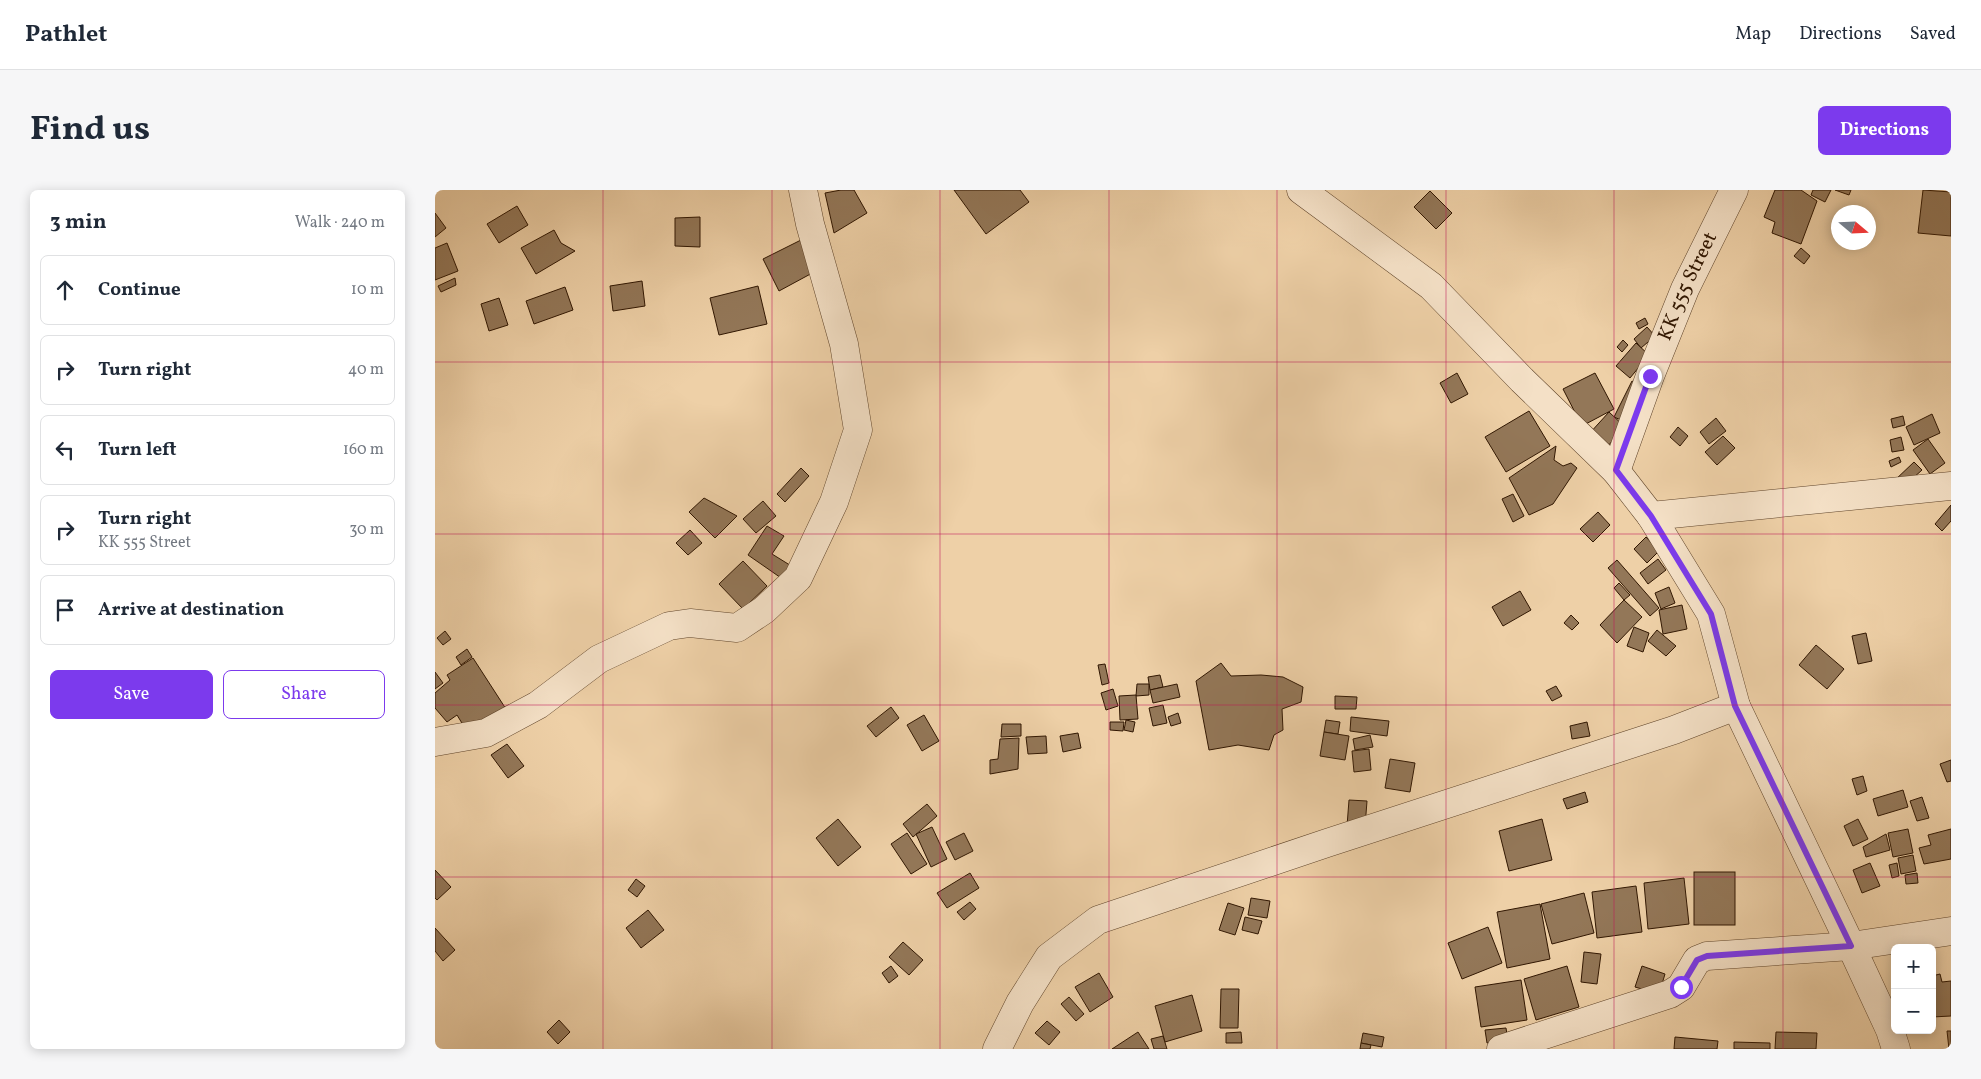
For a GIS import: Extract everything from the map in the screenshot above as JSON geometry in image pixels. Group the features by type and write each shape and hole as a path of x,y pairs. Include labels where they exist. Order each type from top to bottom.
{"street":[{"path":"435,742 486,733 538,705 599,659 669,626 689,623 737,628 764,610 797,578 834,502 858,430 844,344 809,224 803,190"},
{"path":"1301,190 1431,286 1522,380 1616,470 1651,516 1711,614 1735,706 1851,946 1890,1030 1896,1049"},
{"name":"KK 555 Street","path":"1616,470 1650,376 1685,289 1734,190"},
{"path":"1651,516 1951,486"},
{"path":"997,1049 1020,1003 1049,957 1098,920 1327,842 1675,730 1735,706"},
{"path":"1501,1049 1670,994 1681,987 1697,960 1707,956 1851,946 1951,931"}],"building":[{"path":"854,190 867,213 834,233 825,193"},
{"path":"954,190 1020,190 1029,202 986,234"},
{"path":"1775,190 1801,190 1817,201 1801,244 1772,233 1775,222 1764,217"},
{"path":"1813,190 1831,190 1825,202 1811,195"},
{"path":"1835,190 1851,190 1849,195"},
{"path":"1923,190 1951,192 1951,236 1918,233"},
{"path":"1430,191 1452,213 1436,229 1414,207"},
{"path":"517,206 528,225 499,243 487,224"},
{"path":"435,213 446,228 435,237"},
{"path":"700,217 700,247 675,246 675,218"},
{"path":"554,230 561,243 575,251 536,274 521,248"},
{"path":"801,240 816,271 779,291 763,259"},
{"path":"447,243 458,271 435,280 435,248"},
{"path":"1801,248 1810,256 1804,264 1794,256"},
{"path":"455,278 456,285 441,292 438,286"},
{"path":"642,281 645,306 613,311 610,286"},
{"path":"758,286 767,324 719,335 710,298"},
{"path":"565,287 573,310 534,324 526,301"},
{"path":"499,298 508,325 489,331 481,304"},
{"path":"1645,318 1648,324 1639,329 1636,323"},
{"path":"1647,327 1655,336 1641,348 1634,339"},
{"path":"1623,340 1628,345 1622,352 1617,347"},
{"path":"1636,343 1649,355 1630,378 1616,366"},
{"path":"1457,373 1468,394 1451,403 1440,383"},
{"path":"1595,373 1614,409 1582,426 1563,389"},
{"path":"1632,381 1645,388 1628,423 1614,417"},
{"path":"1529,411 1550,446 1506,472 1485,437"},
{"path":"1609,412 1625,427 1606,448 1589,434"},
{"path":"1932,414 1940,433 1914,445 1906,427"},
{"path":"1903,416 1905,425 1893,428 1891,419"},
{"path":"1716,418 1726,431 1709,444 1700,432"},
{"path":"1678,427 1688,436 1680,446 1670,437"},
{"path":"1723,436 1735,448 1717,465 1705,452"},
{"path":"1901,437 1904,450 1892,452 1890,440"},
{"path":"1928,439 1945,463 1930,474 1913,450"},
{"path":"1556,446 1554,460 1563,466 1571,463 1577,468 1553,504 1529,515 1509,478"},
{"path":"1899,457 1901,462 1891,467 1889,461"},
{"path":"1914,462 1922,470 1902,488 1894,481"},
{"path":"801,468 809,476 785,502 777,494"},
{"path":"1513,494 1524,516 1513,522 1502,499"},
{"path":"704,498 737,516 715,538 689,512"},
{"path":"763,501 776,516 756,533 743,519"},
{"path":"1951,505 1951,521 1942,531 1935,524"},
{"path":"1598,512 1610,525 1593,542 1580,529"},
{"path":"767,526 784,536 772,554 793,567 784,580 748,555"},
{"path":"690,530 702,543 688,555 676,543"},
{"path":"1646,537 1659,551 1647,563 1634,549"},
{"path":"1658,559 1666,570 1648,584 1640,573"},
{"path":"1617,560 1659,608 1650,616 1608,568"},
{"path":"743,561 767,586 743,609 719,584"},
{"path":"1619,583 1630,595 1624,600 1614,588"},
{"path":"1669,587 1675,603 1661,609 1655,593"},
{"path":"1520,591 1531,610 1503,626 1492,607"},
{"path":"1624,600 1642,617 1617,643 1600,625"},
{"path":"1682,605 1687,629 1663,634 1659,610"},
{"path":"1571,615 1579,623 1572,630 1564,623"},
{"path":"1634,627 1649,633 1643,652 1627,646"},
{"path":"1657,630 1676,646 1666,656 1648,641"},
{"path":"445,631 451,639 443,645 437,638"},
{"path":"1866,633 1872,661 1858,664 1852,636"},
{"path":"1816,645 1844,669 1827,689 1799,665"},
{"path":"467,649 472,657 461,665 456,657"},
{"path":"473,658 506,709 468,733 457,715 447,722 435,708 435,693 450,680 447,675"},
{"path":"1221,663 1231,676 1261,675 1283,677 1303,687 1301,702 1282,709 1283,730 1274,735 1269,750 1238,745 1209,750 1196,681"},
{"path":"1105,664 1109,683 1102,685 1098,665"},
{"path":"435,672 443,683 435,689"},
{"path":"1160,675 1163,687 1150,690 1148,677"},
{"path":"1137,684 1149,684 1149,695 1136,696"},
{"path":"1177,684 1180,697 1153,703 1150,690"},
{"path":"1556,686 1562,696 1552,701 1546,691"},
{"path":"1113,689 1118,706 1106,710 1101,693"},
{"path":"1136,695 1138,719 1120,720 1119,696"},
{"path":"1335,696 1357,697 1356,709 1335,709"},
{"path":"1163,705 1167,723 1153,726 1149,708"},
{"path":"891,707 899,718 876,737 867,726"},
{"path":"1178,713 1181,723 1171,726 1168,717"},
{"path":"924,715 939,741 922,751 907,725"},
{"path":"1351,717 1389,721 1387,736 1350,731"},
{"path":"1126,720 1135,722 1133,732 1124,730"},
{"path":"1326,720 1340,722 1338,734 1324,732"},
{"path":"1110,722 1124,722 1123,731 1110,730"},
{"path":"1587,722 1590,736 1572,739 1570,726"},
{"path":"1002,724 1021,724 1021,736 1001,737"},
{"path":"1324,732 1349,736 1345,760 1320,756"},
{"path":"1078,733 1081,748 1063,752 1060,736"},
{"path":"1370,735 1373,747 1355,750 1353,739"},
{"path":"1046,736 1047,753 1028,754 1026,737"},
{"path":"1019,738 1018,769 990,774 990,760 998,759 1000,739"},
{"path":"507,744 524,766 508,778 491,755"},
{"path":"1369,749 1371,770 1354,772 1352,751"},
{"path":"1390,759 1415,763 1410,792 1385,788"},
{"path":"1951,760 1951,781 1947,782 1940,764"},
{"path":"1863,776 1867,791 1857,795 1852,779"},
{"path":"1903,790 1908,807 1878,816 1873,799"},
{"path":"1585,792 1588,802 1567,809 1563,799"},
{"path":"1922,797 1929,818 1917,821 1910,801"},
{"path":"1349,800 1367,801 1365,827 1347,826"},
{"path":"927,804 937,816 913,837 903,824"},
{"path":"838,819 861,847 838,866 816,838"},
{"path":"1542,819 1552,860 1509,871 1499,831"},
{"path":"1858,819 1868,839 1853,846 1844,826"},
{"path":"932,827 947,859 931,867 916,834"},
{"path":"1908,829 1913,853 1893,857 1888,833"},
{"path":"1951,829 1951,859 1924,864 1919,848 1931,845 1928,835"},
{"path":"907,833 927,864 911,874 891,844"},
{"path":"964,833 973,851 955,860 946,842"},
{"path":"1886,834 1890,850 1866,857 1863,847"},
{"path":"1913,855 1916,871 1901,874 1898,858"},
{"path":"1870,863 1880,886 1862,893 1853,870"},
{"path":"1897,863 1899,876 1892,878 1889,865"},
{"path":"435,870 451,887 437,900 435,898"},
{"path":"1694,872 1735,872 1735,925 1694,925"},
{"path":"970,873 979,888 947,908 937,893"},
{"path":"1917,873 1918,883 1906,884 1905,875"},
{"path":"1684,878 1689,924 1648,929 1644,883"},
{"path":"636,879 645,886 637,897 628,890"},
{"path":"1636,886 1642,932 1597,938 1592,892"},
{"path":"1584,893 1594,933 1552,944 1541,904"},
{"path":"1251,898 1270,901 1267,918 1248,915"},
{"path":"970,902 976,909 964,920 957,912"},
{"path":"1228,903 1244,908 1235,935 1219,930"},
{"path":"1540,904 1550,959 1507,968 1497,912"},
{"path":"648,910 664,930 641,948 626,928"},
{"path":"1245,917 1262,921 1258,934 1242,930"},
{"path":"1488,927 1502,963 1462,979 1448,943"},
{"path":"435,928 455,950 443,961 435,951"},
{"path":"903,942 923,960 909,975 889,957"},
{"path":"1584,952 1601,954 1597,984 1581,982"},
{"path":"891,966 898,976 889,983 882,973"},
{"path":"1567,966 1579,1007 1536,1020 1524,979"},
{"path":"1642,966 1665,974 1659,994 1635,987"},
{"path":"1099,973 1113,997 1090,1012 1075,987"},
{"path":"1940,974 1942,982 1951,981 1951,1016 1936,1017 1936,975"},
{"path":"1521,980 1527,1020 1481,1027 1475,987"},
{"path":"1221,989 1239,989 1238,1028 1220,1028"},
{"path":"1192,995 1202,1031 1165,1042 1155,1006"},
{"path":"1069,997 1084,1014 1076,1021 1061,1004"},
{"path":"559,1020 570,1032 558,1044 547,1032"},
{"path":"1047,1021 1060,1032 1049,1045 1035,1033"},
{"path":"1506,1028 1508,1041 1487,1043 1485,1030"},
{"path":"1947,1031 1951,1031 1951,1049 1949,1049"},
{"path":"1138,1032 1149,1049 1112,1049"},
{"path":"1241,1032 1242,1043 1226,1043 1226,1033"},
{"path":"1776,1032 1817,1033 1816,1049 1775,1049"},
{"path":"1363,1033 1384,1037 1382,1047 1361,1043"},
{"path":"1163,1036 1167,1049 1154,1049 1151,1039"},
{"path":"1675,1037 1718,1041 1717,1049 1674,1049"},
{"path":"1734,1042 1770,1043 1770,1049 1734,1049"},
{"path":"1361,1043 1371,1045 1370,1049 1360,1049"}],"route":[{"path":"1650,376 1616,470 1651,516 1711,614 1735,706 1851,946 1707,956 1697,960 1681,987"}]}
